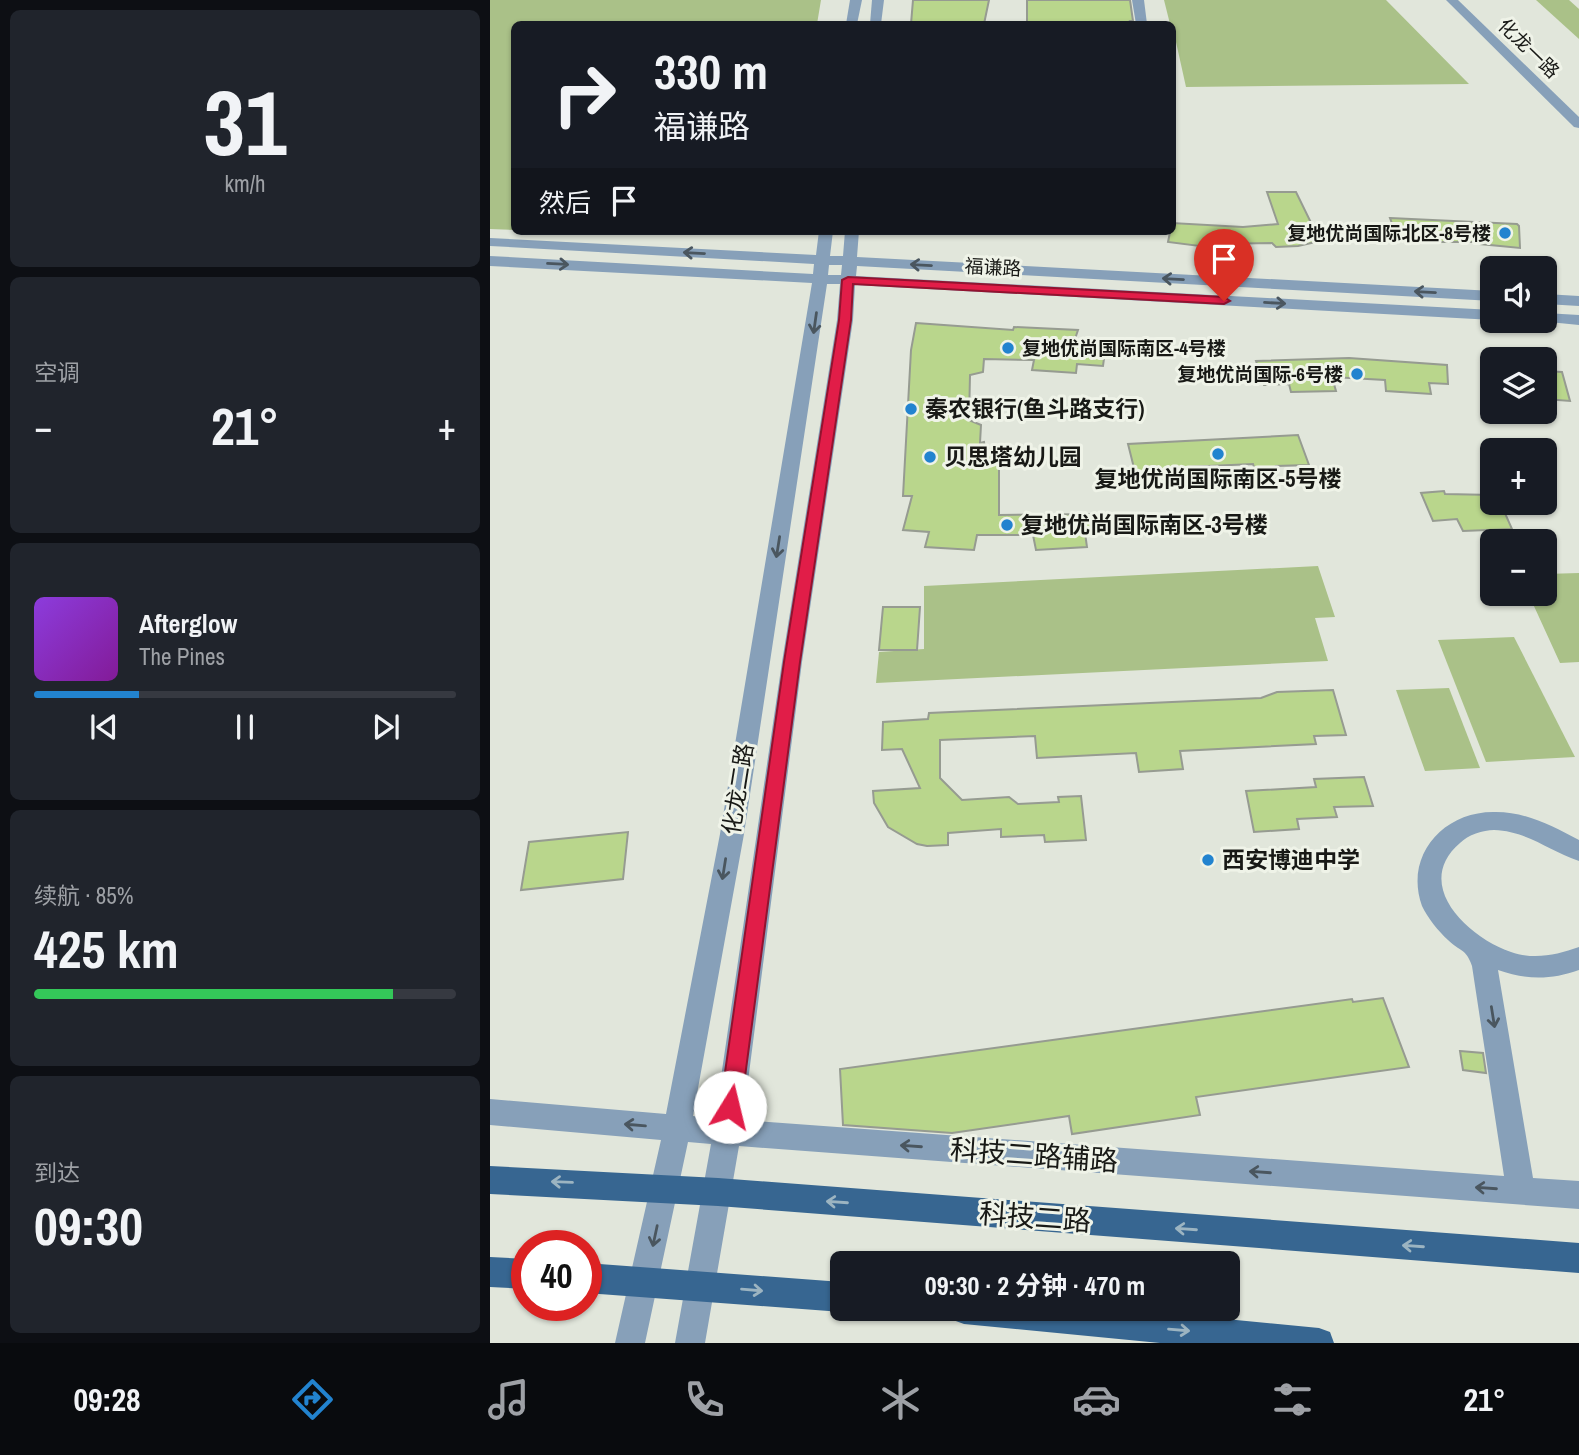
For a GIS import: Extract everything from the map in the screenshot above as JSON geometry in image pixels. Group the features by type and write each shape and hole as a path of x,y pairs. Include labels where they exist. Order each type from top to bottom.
{"main road":[{"name":"科技二路","path":"490,1180 718,1192 1579,1258"},
{"path":"490,1272 511,1273"},
{"path":"602,1279 830,1296"},
{"path":"1089,1321 1319,1343"}],"street":[{"path":"852,21 856,0"},
{"path":"876,21 878,0"},
{"path":"1138,0 1142,21"},
{"name":"化龙一路","path":"1452,0 1579,124"},
{"name":"化龙二路","path":"630,1343 665,1189 701,1008 826,235"},
{"name":"化龙二路","path":"690,1343 718,1192 792,662 845,320 852,235"},
{"name":"福谦路","path":"490,242 848,271 1480,314"},
{"name":"福谦路","path":"490,261 822,269"},
{"name":"福谦路","path":"848,271 1480,295"},
{"path":"1557,300 1579,301"},
{"path":"1557,319 1579,320"},
{"path":"1579,851 1529,824 1501,820 1475,822 1453,831 1437,846 1429,866 1429,888 1437,911 1455,933 1479,950 1510,964 1543,967 1579,958"},
{"path":"1479,950 1485,966 1521,1191"},
{"name":"科技二路辅路","path":"490,1112 677,1129 1579,1195"}],"green space":[{"path":"490,0 821,0 818,21 511,21 511,230 490,229"},
{"path":"1164,0 1386,0 1469,84 1186,87 1176,42 1176,21 1169,21"},
{"path":"1536,0 1569,0 1579,9 1579,39"},
{"path":"1318,566 1335,617 1315,618 1328,661 876,683 879,652 924,649 924,586"},
{"path":"1579,573 1579,662 1560,663 1534,606 1557,606 1557,574"},
{"path":"1514,637 1575,757 1486,762 1438,640"},
{"path":"1449,688 1480,768 1425,771 1396,690"}],"building":[{"path":"913,0 989,0 985,21 911,21"},
{"path":"1027,0 1130,0 1133,21 1130,21 1027,21"},
{"path":"1267,192 1296,192 1320,241 1276,247 1272,243 1216,244 1215,248 1168,242 1169,235 1176,235 1176,223 1243,227 1278,224"},
{"name":"复地优尚国际北区-8号楼","path":"1390,218 1517,224 1520,248 1480,242 1399,242"},
{"path":"916,323 1013,330 1014,327 1078,330 1074,342 1106,344 1103,366 1077,364 1076,373 1032,370 1034,360 984,359 983,372 970,375 969,420 981,425 980,443 984,442 985,449 999,449 999,515 1107,514 1110,532 1085,533 1087,547 1036,550 1033,535 977,535 974,550 925,547 929,532 903,530 912,496 903,496 911,350"},
{"name":"复地优尚国际-6号楼","path":"1349,358 1447,365 1448,384 1429,383 1431,394 1386,391 1385,380 1332,377 1336,391 1291,392 1289,384 1264,385 1256,361"},
{"path":"1557,372 1562,372 1570,401 1557,400"},
{"name":"复地优尚国际南区-5号楼","path":"1298,435 1309,465 1276,466 1278,472 1256,473 1253,464 1187,467 1189,476 1166,477 1164,471 1135,472 1128,444"},
{"path":"1444,491 1445,494 1480,495 1480,515 1506,515 1512,529 1463,531 1457,519 1433,521 1421,493"},
{"path":"883,607 920,607 917,650 879,650"},
{"path":"1333,690 1346,735 1314,736 1316,744 1180,751 1183,769 1139,772 1136,753 1037,758 1035,736 940,740 940,778 962,800 1009,797 1018,804 1059,802 1058,797 1081,796 1086,840 1045,842 1044,835 1001,837 1001,829 948,833 948,845 927,846 917,844 888,827 874,803 873,791 920,788 902,749 882,750 883,722 928,719 929,713 1261,698 1277,692"},
{"path":"1364,777 1373,806 1334,807 1337,817 1297,819 1299,829 1254,832 1246,791 1316,787 1314,779"},
{"path":"628,832 623,879 521,890 529,842"},
{"path":"1383,998 1409,1067 1196,1097 1200,1115 1072,1134 1069,1116 952,1133 843,1125 840,1069 1352,999 1353,1002"},
{"path":"1460,1051 1483,1053 1486,1073 1463,1070"}],"place":[{"name":"复地优尚国际北区-8号楼","path":"1505,233"},
{"name":"复地优尚国际南区-4号楼","path":"1008,348"},
{"name":"复地优尚国际-6号楼","path":"1357,374"},
{"name":"秦农银行(鱼斗路支行)","path":"911,409"},
{"name":"复地优尚国际南区-5号楼","path":"1218,454"},
{"name":"贝思塔幼儿园","path":"930,457"},
{"name":"复地优尚国际南区-3号楼","path":"1007,525"},
{"name":"西安博迪中学","path":"1208,860"}],"route":[{"path":"730,1107 792,662 845,320 848,280 1224,301"}]}
